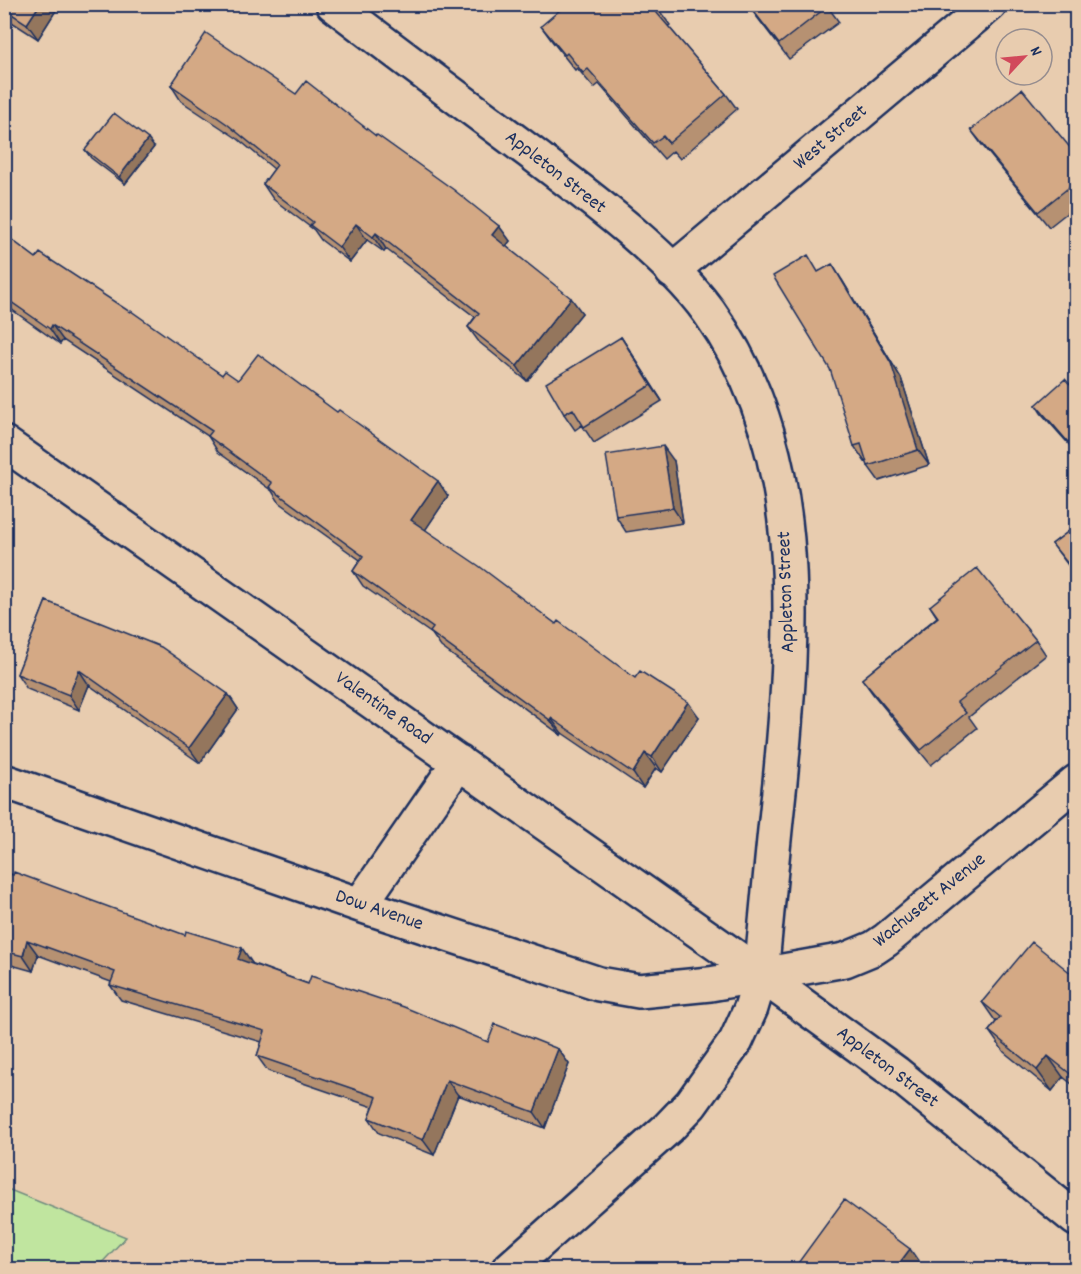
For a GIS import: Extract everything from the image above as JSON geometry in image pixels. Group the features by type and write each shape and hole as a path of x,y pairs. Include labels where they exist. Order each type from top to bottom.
{"street":[{"name":"Appleton Street","path":"333,4 555,172 617,222 672,271 708,311 724,335 748,380 768,434 783,502 790,584 789,682 761,975 896,1073 1077,1219"},
{"name":"West Street","path":"672,271 990,4"},
{"name":"Valentine Road","path":"4,443 761,975"},
{"path":"360,905 459,762"},
{"name":"Dow Avenue","path":"4,781 360,905 599,984 624,989 661,990 761,975"},
{"name":"Wachusett Avenue","path":"761,975 846,960 874,948 1077,782"},
{"path":"508,1269 668,1128 691,1104 736,1041 751,1008 761,975"}],"green space":[{"path":"4,1188 126,1237 96,1269 5,1269"}],"building":[{"path":"4,4 40,4 27,24 4,9"},
{"path":"567,4 654,4 659,10 656,12 726,94 669,143 663,136 653,143 588,69 583,73 541,26"},
{"path":"748,4 827,4 828,6 779,44"},
{"path":"206,33 296,94 306,81 376,136 454,190 499,226 492,235 571,298 517,366 468,327 479,313 376,233 373,237 356,224 339,247 310,225 313,222 263,184 277,165 227,124 171,85"},
{"path":"1022,89 1077,156 1077,181 1038,212 971,130"},
{"path":"114,113 148,139 119,177 85,150"},
{"path":"4,234 36,258 40,253 131,311 222,375 225,371 238,380 258,354 337,412 339,410 438,481 411,520 479,566 556,624 558,621 635,678 640,671 688,702 652,757 645,753 633,773 551,718 550,720 430,632 433,628 353,571 363,556 269,487 272,483 208,436 212,431 52,325 50,329 4,297"},
{"path":"808,255 818,272 832,264 891,363 918,450 868,466 861,444 854,446 830,369 773,276"},
{"path":"621,337 651,385 584,427 573,409 564,414 546,383"},
{"path":"1065,379 1077,392 1077,435 1068,442 1036,405"},
{"path":"663,446 673,508 616,516 606,455"},
{"path":"1077,525 1077,575 1052,544"},
{"path":"977,568 1036,640 957,702 966,713 921,750 862,679 938,617 930,606"},
{"path":"46,601 161,647 228,694 189,748 79,670 69,695 17,674"},
{"path":"4,872 13,875 14,872 185,935 186,931 242,948 238,959 308,984 311,976 404,1007 488,1042 495,1024 558,1049 534,1112 447,1080 423,1140 369,1118 377,1097 257,1056 265,1031 110,985 115,972 27,940 23,956 4,951"},
{"path":"1032,942 1077,978 1077,1071 1073,1076 1048,1056 1037,1070 989,1031 1000,1017 982,1002"},
{"path":"844,1200 910,1249 895,1269 806,1269 798,1263"}]}
